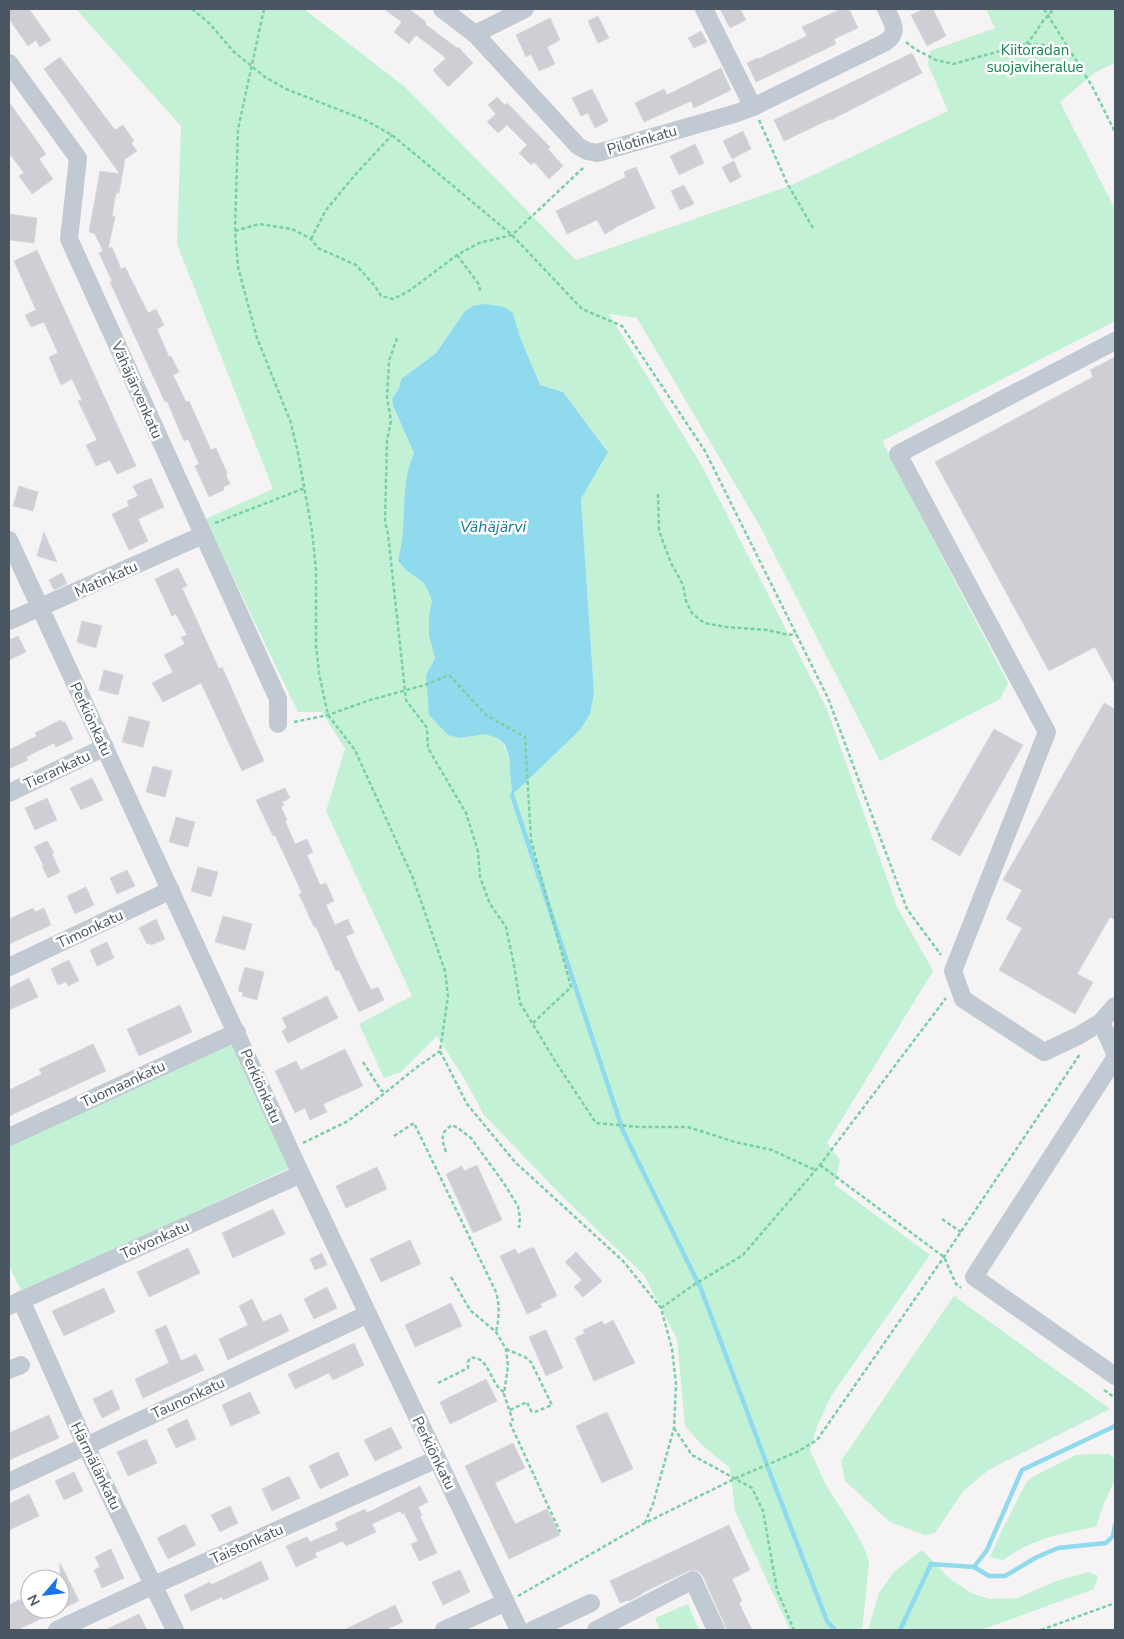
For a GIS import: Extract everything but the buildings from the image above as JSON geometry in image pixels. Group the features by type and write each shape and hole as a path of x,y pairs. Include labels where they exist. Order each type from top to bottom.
{"street":[{"name":"Pilotinkatu","path":"442,9 474,34 578,146 587,151 597,153 737,113 755,111 889,37"},
{"path":"474,34 525,9"},
{"path":"704,9 755,111"},
{"path":"886,9 893,23 889,37"},
{"name":"Vähäjärvenkatu","path":"9,63 78,158 69,239 278,699 278,724"},
{"path":"1115,341 898,454 1047,732 953,971 963,999 1044,1052 1102,1022 1115,1006"},
{"name":"Matinkatu","path":"9,621 202,532"},
{"name":"Perkiönkatu","path":"9,540 301,1174 519,1630"},
{"name":"Tierankatu","path":"9,793 105,747"},
{"name":"Timonkatu","path":"9,967 171,890"},
{"path":"1102,1022 1115,1053"},
{"name":"Tuomaankatu","path":"9,1137 236,1032"},
{"path":"1115,1058 974,1277 1115,1376"},
{"name":"Toivonkatu","path":"15,1303 301,1174"},
{"name":"Härmälänkatu","path":"15,1303 175,1630"},
{"name":"Taunonkatu","path":"9,1482 368,1314"},
{"name":"Taistonkatu","path":"57,1630 437,1459"},
{"path":"596,1630 693,1580 716,1630"},
{"path":"444,1630 506,1602"},
{"path":"532,1630 591,1603"}],"path":[{"path":"192,9 210,24 233,51 265,77 286,89 365,120 392,135 512,234 582,309 622,326 705,451 828,698 908,909 953,971 948,995 820,1165 743,1255 660,1308"},
{"path":"264,9 238,129 235,231 238,267 256,338 291,423 305,488 316,570 316,645 319,673 328,715 355,750 413,878 445,971 448,996 440,1051 467,1104 515,1162 623,1261 660,1308 672,1349 676,1384 674,1428 653,1504 645,1523"},
{"path":"1044,9 1092,86 1115,132"},
{"path":"1026,44 1053,9"},
{"path":"889,37 944,63 953,64 1026,44 1066,46"},
{"path":"755,111 787,183 813,228"},
{"path":"311,239 326,210 392,135"},
{"path":"235,231 259,224 292,229 311,239 318,248 356,266 375,286 381,296 393,299 409,291 479,243 512,234 590,162 597,153"},
{"path":"458,256 478,282 481,294"},
{"path":"397,338 389,362 387,388 391,421 387,440 385,522 388,534 406,700 427,728 428,748 466,813 478,851 480,877 490,904 506,928 520,1003 557,1064 596,1122 639,1127 688,1127 735,1142 772,1150 815,1170"},
{"path":"202,532 305,488"},
{"path":"658,494 659,531 683,585 686,601 692,613 704,623 797,635"},
{"path":"278,724 287,724 328,715 370,700 425,685 449,675 486,715 525,736 531,840 571,986 532,1024"},
{"path":"506,1602 645,1523 736,1478 797,1452 817,1440 944,1257 1085,1046"},
{"path":"290,1150 348,1121 385,1094 417,1066 440,1051"},
{"path":"363,1062 385,1094"},
{"path":"394,1136 414,1123 496,1292 499,1302 499,1317 496,1332"},
{"path":"446,1152 442,1137 445,1130 452,1125 471,1138 518,1206 519,1228"},
{"path":"820,1165 944,1257"},
{"path":"942,1219 961,1232"},
{"path":"451,1277 470,1310 496,1332 506,1349 508,1366 504,1392 510,1410 511,1422 560,1532"},
{"path":"506,1349 525,1357 531,1362 552,1405 534,1412 527,1402 510,1410"},
{"path":"438,1383 468,1368 470,1358 475,1357 481,1359 498,1389 504,1392"},
{"path":"674,1428 692,1455 752,1488 763,1510 777,1590 794,1630"},
{"path":"1041,1630 1115,1603"}],"green space":[{"name":"Kiitoradan suojaviheralue","path":"76,9 304,9 405,87 576,260 792,185 948,111 928,64 930,51 995,28 986,9 1115,9 1115,63 1094,73 1060,102 1115,209 1115,321 882,441 1008,683 1000,699 880,761 761,528 637,318 609,314 702,466 827,709 897,907 933,971 827,1143 840,1160 835,1185 930,1255 831,1396 817,1427 810,1450 827,1487 853,1527 866,1552 869,1564 862,1630 790,1630 735,1511 730,1468 702,1445 685,1426 677,1339 644,1275 563,1197 484,1115 464,1078 437,1036 401,1072 384,1078 359,1024 412,996 326,811 345,749 322,712 298,712 205,519 273,489 177,244 181,126","holes":["513,313 520,337 540,385 563,392 608,451 581,499 594,692 580,730 512,794 510,767 506,749 501,742 495,737 486,734 470,737 426,675 435,658 429,636 429,616 432,601 424,583 407,571 398,561 406,480 414,453 393,406 392,399 399,388 401,379 435,354 452,329"]},
{"path":"230,1040 289,1168 22,1293 9,1265 9,1144"},
{"path":"954,1296 1110,1409 990,1469 964,1490 935,1533 925,1535 890,1522 845,1481 841,1461"},
{"path":"1109,1454 1115,1459 1115,1479 1096,1527 1047,1538 1025,1547 1003,1560 990,1557 1027,1481 1076,1455"},
{"path":"922,1550 950,1579 971,1593 990,1599 1018,1598 1056,1581 1088,1572 1098,1576 1094,1589 981,1630 868,1630 879,1593 893,1573"},
{"path":"688,1604 699,1630 660,1630 655,1618"}],"water":[{"name":"Vähäjärvi","path":"485,304 504,307 513,313 520,337 540,385 563,392 608,452 581,499 594,692 590,714 580,730 512,795 509,757 505,745 499,739 486,734 460,738 448,735 429,715 426,675 435,658 429,636 429,616 432,601 424,583 407,571 398,561 406,480 414,453 393,406 392,399 399,388 401,379 435,354 466,310 473,306"}],"waterway":[{"path":"512,795 623,1131 701,1289 766,1462"},
{"path":"900,1630 931,1564 974,1567 987,1550 1022,1470 1115,1426"},
{"path":"768,1468 827,1621 835,1630"},
{"path":"974,1567 989,1576 1005,1576 1037,1557 1058,1548 1106,1543 1113,1536 1115,1525"}]}
